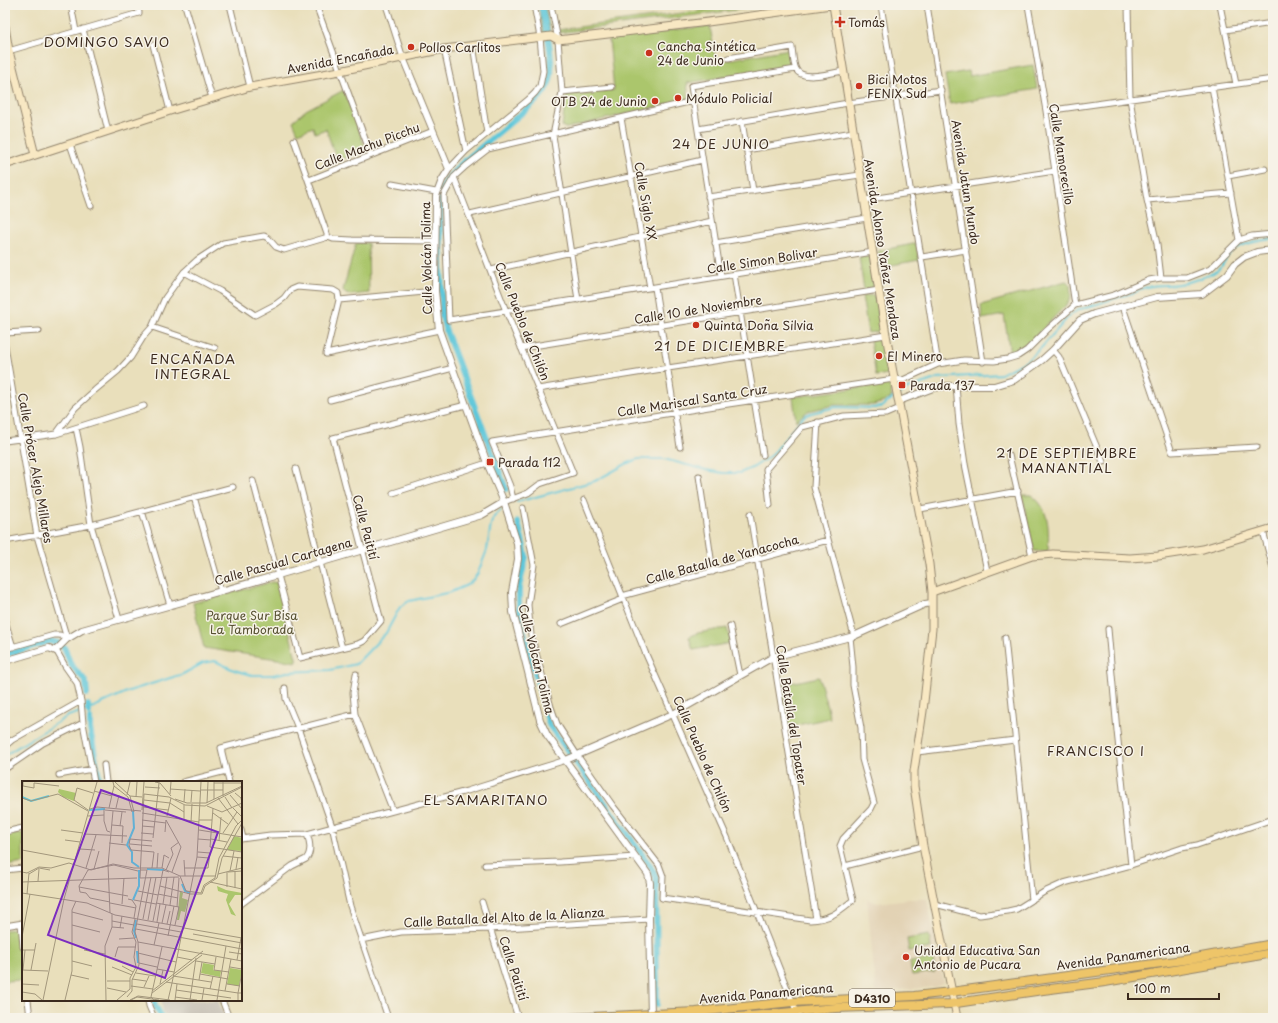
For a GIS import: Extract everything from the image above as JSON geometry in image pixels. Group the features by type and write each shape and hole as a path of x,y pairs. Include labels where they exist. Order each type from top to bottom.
{"main road":[{"path":"545,37 558,40 832,5"},
{"name":"Avenida Alonso Yañez Mendoza","path":"832,5 886,335 920,509 929,564 932,592 932,629 914,771 914,786 923,846 957,1018"},
{"path":"5,27 7,51 35,155"},
{"name":"Avenida Encañada","path":"5,165 170,110 250,88 444,49 545,37"},
{"path":"932,592 1032,556 1053,554 1130,558 1158,556 1203,549 1273,528"},
{"name":"Avenida Panamericana","path":"727,1018 797,1015 836,1008 954,1003 1126,978 1230,952 1273,944"},
{"path":"1230,952 1231,960"},
{"name":"Avenida Panamericana","path":"568,1018 651,1016 792,1002 914,996 1124,969 1231,960 1273,953"},
{"path":"1124,969 1126,978"}],"street":[{"path":"71,5 76,31"},
{"path":"7,51 139,13 138,5"},
{"path":"185,5 212,98"},
{"path":"230,5 250,88"},
{"path":"316,5 371,155"},
{"path":"386,5 403,58 449,169 466,151 529,99 540,86 543,71 545,37 534,5"},
{"path":"551,5 558,40 562,92 553,134 578,300 449,320 444,195 454,177 466,166 488,150 553,134 693,101"},
{"path":"881,5 938,364"},
{"name":"Avenida Jatun Mundo","path":"928,5 983,362"},
{"name":"Calle Mamorecillo","path":"1028,5 1046,111 1075,305"},
{"path":"1128,5 1130,99 1147,200 1157,244 1161,278"},
{"path":"1220,5 1236,84"},
{"path":"1225,30 1273,24"},
{"path":"83,29 108,131"},
{"path":"153,44 170,110"},
{"path":"473,45 487,133"},
{"path":"728,58 792,47 796,69 800,74 808,77 843,71"},
{"path":"444,49 466,151"},
{"path":"721,276 691,86 796,69"},
{"path":"1046,111 1273,79"},
{"path":"562,92 612,87"},
{"path":"1212,87 1239,240"},
{"path":"698,129 848,103 941,90"},
{"name":"Calle Siglo XX","path":"621,118 642,237 661,326 680,447"},
{"path":"742,122 753,191"},
{"name":"Calle Machu Picchu","path":"309,180 433,131"},
{"path":"746,150 853,132"},
{"path":"294,140 328,237"},
{"path":"70,144 91,206"},
{"path":"470,214 702,160"},
{"name":"Calle Volcán Tolima","path":"449,169 436,192 435,291 440,330 487,463 504,502 518,551 512,601 515,622 543,729 571,758 613,806 659,865 663,876 662,898 756,912"},
{"path":"1228,176 1265,169"},
{"path":"864,200 1055,171"},
{"path":"708,197 860,175"},
{"name":"Calle Pueblo de Chilón","path":"454,177 470,214 506,311 573,473 540,484 528,493 513,499"},
{"path":"392,184 436,192"},
{"path":"1147,200 1231,193"},
{"path":"715,243 867,218"},
{"path":"491,270 712,221"},
{"path":"1075,305 1114,295 1149,280 1161,278 1187,278 1210,268 1239,240 1252,236 1273,234"},
{"path":"56,434 75,408 118,371 131,357 144,336 152,327 165,298 184,272 197,260 223,243 264,236 268,238 276,247 284,250 328,237 333,239 352,240 436,241"},
{"path":"922,257 966,250"},
{"path":"770,505 766,469 802,426 844,416 886,414 898,400 933,388 956,385 994,386 1014,380 1042,360 1053,350 1080,320 1094,314 1156,297 1202,294 1227,275 1235,264 1244,257 1257,252 1273,250"},
{"name":"Calle Simon Bolivar","path":"578,300 872,252"},
{"path":"184,272 220,291 255,315 276,304 284,298 290,290 297,287 333,290 338,293 339,300 326,354 440,330"},
{"path":"734,274 763,454"},
{"name":"Calle 10 de Noviembre","path":"521,348 879,290"},
{"path":"339,300 435,291"},
{"name":"Calle Mariscal Santa Cruz","path":"513,499 510,486 492,442 754,400 894,379 904,380 938,364 964,360 983,362 1008,359 1027,350 1075,305"},
{"path":"1123,307 1172,452 1257,447"},
{"path":"152,327 215,348"},
{"path":"5,333 39,331"},
{"path":"538,389 886,335"},
{"name":"Calle Prócer Alejo Millares","path":"5,346 7,372 21,439 37,536 67,638"},
{"path":"1053,350 1059,357 1103,462"},
{"path":"330,400 453,368"},
{"path":"956,385 959,424 964,457 988,571"},
{"name":"Calle Paitití","path":"342,648 352,647 364,640 380,621 332,438 466,405"},
{"path":"5,441 56,434 144,406"},
{"path":"756,912 810,920 826,918 837,913 853,900 841,851 841,843 874,803 862,759 861,728 853,685 854,667 852,636 814,487 818,422"},
{"path":"76,428 91,525 119,619"},
{"path":"1009,455 1032,556"},
{"path":"394,493 487,463"},
{"path":"253,481 300,658 342,648 296,470"},
{"path":"699,476 713,572"},
{"path":"5,541 91,525 233,487"},
{"path":"920,509 1018,491"},
{"path":"194,497 221,591"},
{"path":"504,502 513,499"},
{"name":"Calle Pueblo de Chilón","path":"584,500 645,652 727,837 797,1015"},
{"name":"Calle Pascual Cartagena","path":"67,638 82,630 119,619 320,563 482,515 504,502"},
{"name":"Calle Volcán Tolima","path":"523,508 534,565 528,605 531,635 551,707 571,758 648,874 650,884 649,919 651,1016"},
{"path":"142,511 170,605"},
{"name":"Calle Batalla del Topater","path":"750,514 816,919"},
{"path":"1263,531 1273,568"},
{"name":"Calle Batalla de Yanacocha","path":"561,624 623,598 828,540"},
{"path":"242,838 270,835 307,834 332,826 467,791 571,758 673,714 773,657 852,636 925,604 932,603"},
{"path":"5,621 13,647"},
{"path":"730,626 740,675"},
{"path":"1108,629 1116,731 1131,865"},
{"path":"5,649 54,636 60,635 67,638 56,650"},
{"path":"1005,638 1032,900"},
{"path":"5,661 49,648 56,650 77,684 94,781"},
{"path":"356,674 353,692 355,714 393,811"},
{"path":"285,688 286,698 332,826 350,906 388,1018"},
{"path":"5,746 12,740 81,701"},
{"path":"229,781 222,748 355,714"},
{"path":"5,769 43,743 83,723"},
{"path":"917,752 1015,740"},
{"path":"104,765 106,781"},
{"path":"59,775 92,769"},
{"path":"187,781 226,771"},
{"path":"935,904 980,914 1017,909 1044,892 1064,883 1131,865 1182,848 1197,845 1273,819"},
{"path":"5,832 22,828"},
{"path":"242,903 292,866 306,859 310,851 307,834"},
{"path":"845,866 923,846"},
{"path":"485,865 560,862 635,856"},
{"path":"5,870 22,868"},
{"name":"Calle Paitití","path":"482,902 518,1018"},
{"name":"Calle Batalla del Alto de la Alianza","path":"361,940 401,932 490,929 649,919"},
{"path":"5,926 22,923"},
{"path":"28,1001 30,1018"},
{"path":"148,1001 154,1018"},
{"path":"222,1001 229,1018"}],"shaded area":[{"name":"Unidad Educativa San Antonio de Pucara","path":"867,899 877,903 909,899 927,899 944,982 935,987 876,992"},
{"path":"161,1001 218,1001 225,1018 168,1018 163,1012"}],"green space":[{"path":"538,5 545,5 550,31 543,33"},
{"path":"742,5 775,5 557,33 557,30"},
{"path":"710,26 716,62 789,49 791,66 687,83 689,99 567,128 562,126 566,97 568,94 614,90 609,39 615,38 615,36"},
{"path":"1033,65 1037,89 950,104 945,75 968,71 969,76"},
{"path":"344,90 365,147 363,151 337,161 326,129 315,133 313,127 298,133 293,121 306,110"},
{"path":"356,243 368,243 369,293 351,295 346,294 343,290"},
{"path":"916,244 919,260 881,267 878,251"},
{"path":"868,256 870,258 874,286 873,289 864,290 859,257"},
{"path":"1066,281 1070,284 1071,296 1068,303 1025,347 1019,351 1010,353 1004,315 982,319 981,305"},
{"path":"873,295 876,297 881,329 877,332 868,333 862,296"},
{"path":"870,340 883,340 888,372 887,374 876,376"},
{"path":"887,384 889,385 892,397 884,402 873,405 834,405 808,411 796,421 793,397"},
{"path":"1022,495 1031,495 1042,506 1048,527 1048,551 1034,551"},
{"name":"Parque Sur Bisa La Tamborada","path":"272,582 277,583 297,662 204,648 193,603"},
{"path":"727,628 731,643 693,650 689,637 698,633"},
{"path":"819,677 830,718 788,727 781,685"},
{"path":"22,833 22,863 5,866 5,835"},
{"path":"18,929 22,980 5,981 5,930"},
{"path":"929,935 931,948 909,951 907,939"},
{"path":"933,959 935,972 912,975 910,962"}],"waterway":[{"path":"506,489 442,317 440,195 445,182 451,174 536,101 547,86 550,80 551,63 549,43 541,5"},
{"path":"899,394 905,390 938,378 1001,374 1025,362 1042,347 1069,316 1078,310 1136,292 1147,287 1178,284 1213,273 1221,267 1230,253 1238,247 1256,241 1273,239"},
{"path":"517,502 595,481 638,459 664,459 706,470 723,473 740,473 754,467 772,455 804,416 836,407 881,407 896,396"},
{"path":"5,755 68,716 87,710 129,691 183,674 203,663 215,661 234,670 252,675 273,675 287,672 330,670 356,664 386,633 400,607 409,601 451,592 467,585 473,580 478,573 487,550 491,524 494,517 501,510"},
{"path":"518,522 526,556 519,587 519,613 549,725 649,864 656,877 657,1004"},
{"path":"5,655 50,641 58,643 64,647 71,665 86,683 87,694"},
{"path":"88,705 89,713"},
{"path":"90,719 90,729 100,781"},
{"path":"154,1001 162,1018"}],"place":[{"name":"Tomás","path":"840,22"},
{"name":"Pollos Carlitos","path":"411,47"},
{"name":"Cancha Sintética 24 de Junio","path":"649,53"},
{"name":"Bici Motos FENIX Sud","path":"859,86"},
{"name":"Módulo Policial","path":"678,98"},
{"name":"OTB 24 de Junio","path":"655,101"},
{"name":"Quinta Doña Silvia","path":"696,325"},
{"name":"El Minero","path":"879,356"},
{"name":"Parada 137","path":"902,385"},
{"name":"Parada 112","path":"490,462"},
{"name":"Unidad Educativa San Antonio de Pucara","path":"906,957"}],"district":[{"name":"DOMINGO SAVIO","path":"107,41"},
{"name":"24 DE JUNIO","path":"721,143"},
{"name":"21 DE DICIEMBRE","path":"720,345"},
{"name":"ENCAÑADA INTEGRAL","path":"193,366"},
{"name":"21 DE SEPTIEMBRE MANANTIAL","path":"1067,460"},
{"name":"FRANCISCO I","path":"1096,750"},
{"name":"EL SAMARITANO","path":"486,799"}]}
